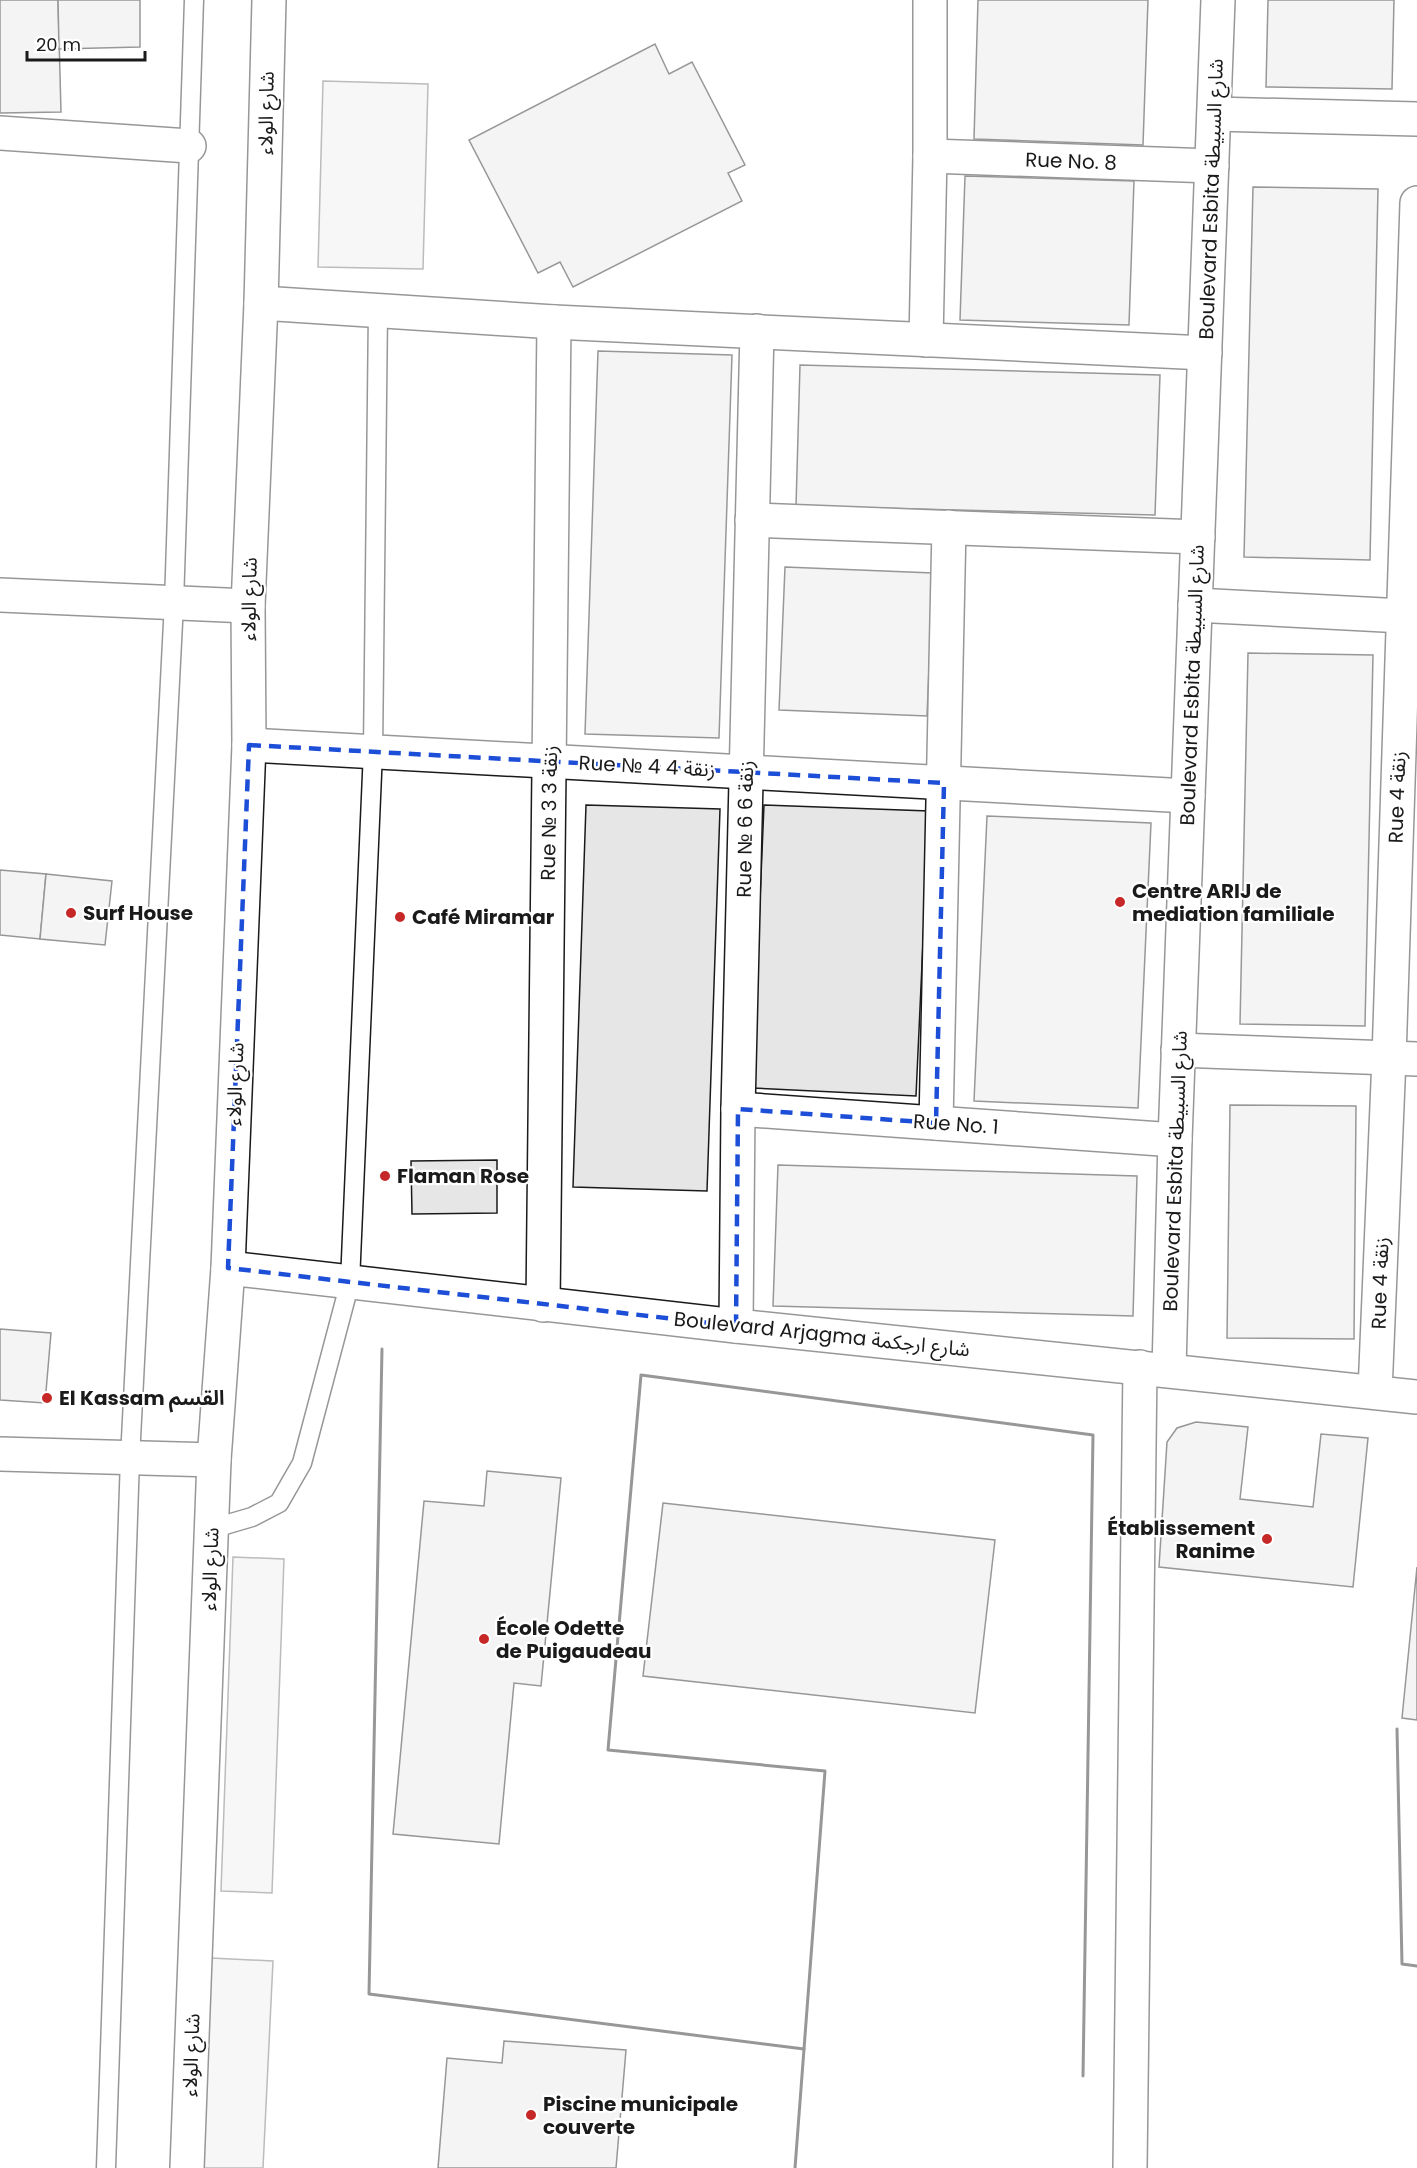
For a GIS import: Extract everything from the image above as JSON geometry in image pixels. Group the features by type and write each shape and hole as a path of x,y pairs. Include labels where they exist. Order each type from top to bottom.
{"street":[{"name":"شارع الولاء","path":"187,2168 214,1460 228,1268 249,745 248,606 261,303 269,0"},
{"path":"926,340 930,156 930,0"},
{"name":"Boulevard Esbita شارع السبيطة","path":"1130,2168 1154,1369 1175,1140 1218,0"},
{"path":"1214,114 1417,118"},
{"path":"0,133 189,146"},
{"name":"Rue No. 8","path":"930,156 1212,166"},
{"name":"Rue 4 زنقة","path":"1376,1392 1403,1058 1408,696 1404,616 1412,511 1417,203"},
{"path":"261,303 554,322 1205,353"},
{"name":"Rue № 3 زنقة 3","path":"543,1305 554,322"},
{"name":"Rue № 6 زنقة 6","path":"736,1326 738,1109 757,331"},
{"path":"752,520 1198,537"},
{"path":"936,1123 949,527"},
{"path":"0,595 248,606"},
{"path":"1195,604 1404,616"},
{"name":"Rue № 4 زنقة 4","path":"249,745 1188,796"},
{"path":"1178,1050 1403,1058"},
{"name":"Rue No. 1","path":"738,1109 1175,1140"},
{"name":"Boulevard Arjagma شارع ارجكمة","path":"228,1268 736,1326 1417,1397"},
{"path":"0,1454 214,1460"}],"lane":[{"path":"106,2168 130,1458 174,603 194,0"},
{"path":"211,1529 252,1517 279,1503 302,1462 350,1282 373,751 378,310"}],"highlighted area":[{"path":"249,745 944,783 936,1123 738,1109 736,1326 228,1268"}],"shaded area":[{"path":"323,81 428,84 423,269 318,267"},
{"path":"233,1557 284,1559 272,1893 221,1891"},
{"path":"211,1958 273,1961 263,2168 200,2168"}],"building":[{"path":"0,0 58,0 61,112 0,113"},
{"path":"58,0 140,0 140,47 59,49"},
{"path":"978,0 1148,0 1143,145 974,139"},
{"path":"1268,0 1394,0 1392,89 1266,87"},
{"path":"655,44 669,74 692,62 745,165 728,173 742,201 573,287 560,262 538,273 469,140"},
{"path":"965,176 1134,181 1129,325 960,320"},
{"path":"1253,187 1378,189 1370,560 1244,557"},
{"path":"598,351 732,355 719,738 585,734"},
{"path":"800,365 1160,375 1155,515 796,506"},
{"path":"785,567 933,573 927,716 779,710"},
{"path":"1248,653 1373,655 1365,1026 1240,1024"},
{"path":"586,805 720,809 707,1191 573,1187"},
{"path":"764,805 929,811 916,1096 752,1088"},
{"path":"987,816 1151,823 1138,1108 974,1101"},
{"path":"0,870 46,874 40,939 0,935"},
{"path":"46,874 112,881 105,945 40,939"},
{"path":"1230,1105 1356,1106 1354,1339 1227,1338"},
{"path":"497,1160 497,1213 412,1214 411,1161"},
{"path":"778,1165 1137,1176 1133,1316 773,1306"},
{"path":"0,1329 51,1333 45,1403 0,1400"},
{"path":"1196,1422 1248,1427 1240,1499 1313,1507 1321,1434 1368,1438 1353,1587 1159,1567 1167,1442 1177,1428"},
{"path":"487,1471 561,1478 541,1686 514,1683 499,1844 393,1834 424,1501 484,1506"},
{"path":"663,1503 995,1540 975,1713 643,1676"},
{"path":"1417,1567 1417,1720 1402,1718"},
{"name":"Piscine municipale couverte","path":"504,2041 626,2050 616,2168 438,2168 447,2058 502,2063"}],"wall":[{"path":"382,1349 369,1994 804,2049"},
{"path":"795,2168 825,1771 608,1750 641,1375 1093,1435 1083,2076"},
{"path":"1397,1729 1402,1964 1417,1966"}],"place":[{"name":"Centre ARIJ de mediation familiale","path":"1120,902"},
{"name":"Surf House","path":"71,913"},
{"name":"Café Miramar","path":"400,917"},
{"name":"Flaman Rose","path":"385,1176"},
{"name":"El Kassam القسم","path":"47,1398"},
{"name":"Établissement Ranime","path":"1267,1539"},
{"name":"École Odette de Puigaudeau","path":"484,1639"},
{"name":"Piscine municipale couverte","path":"531,2115"}]}
